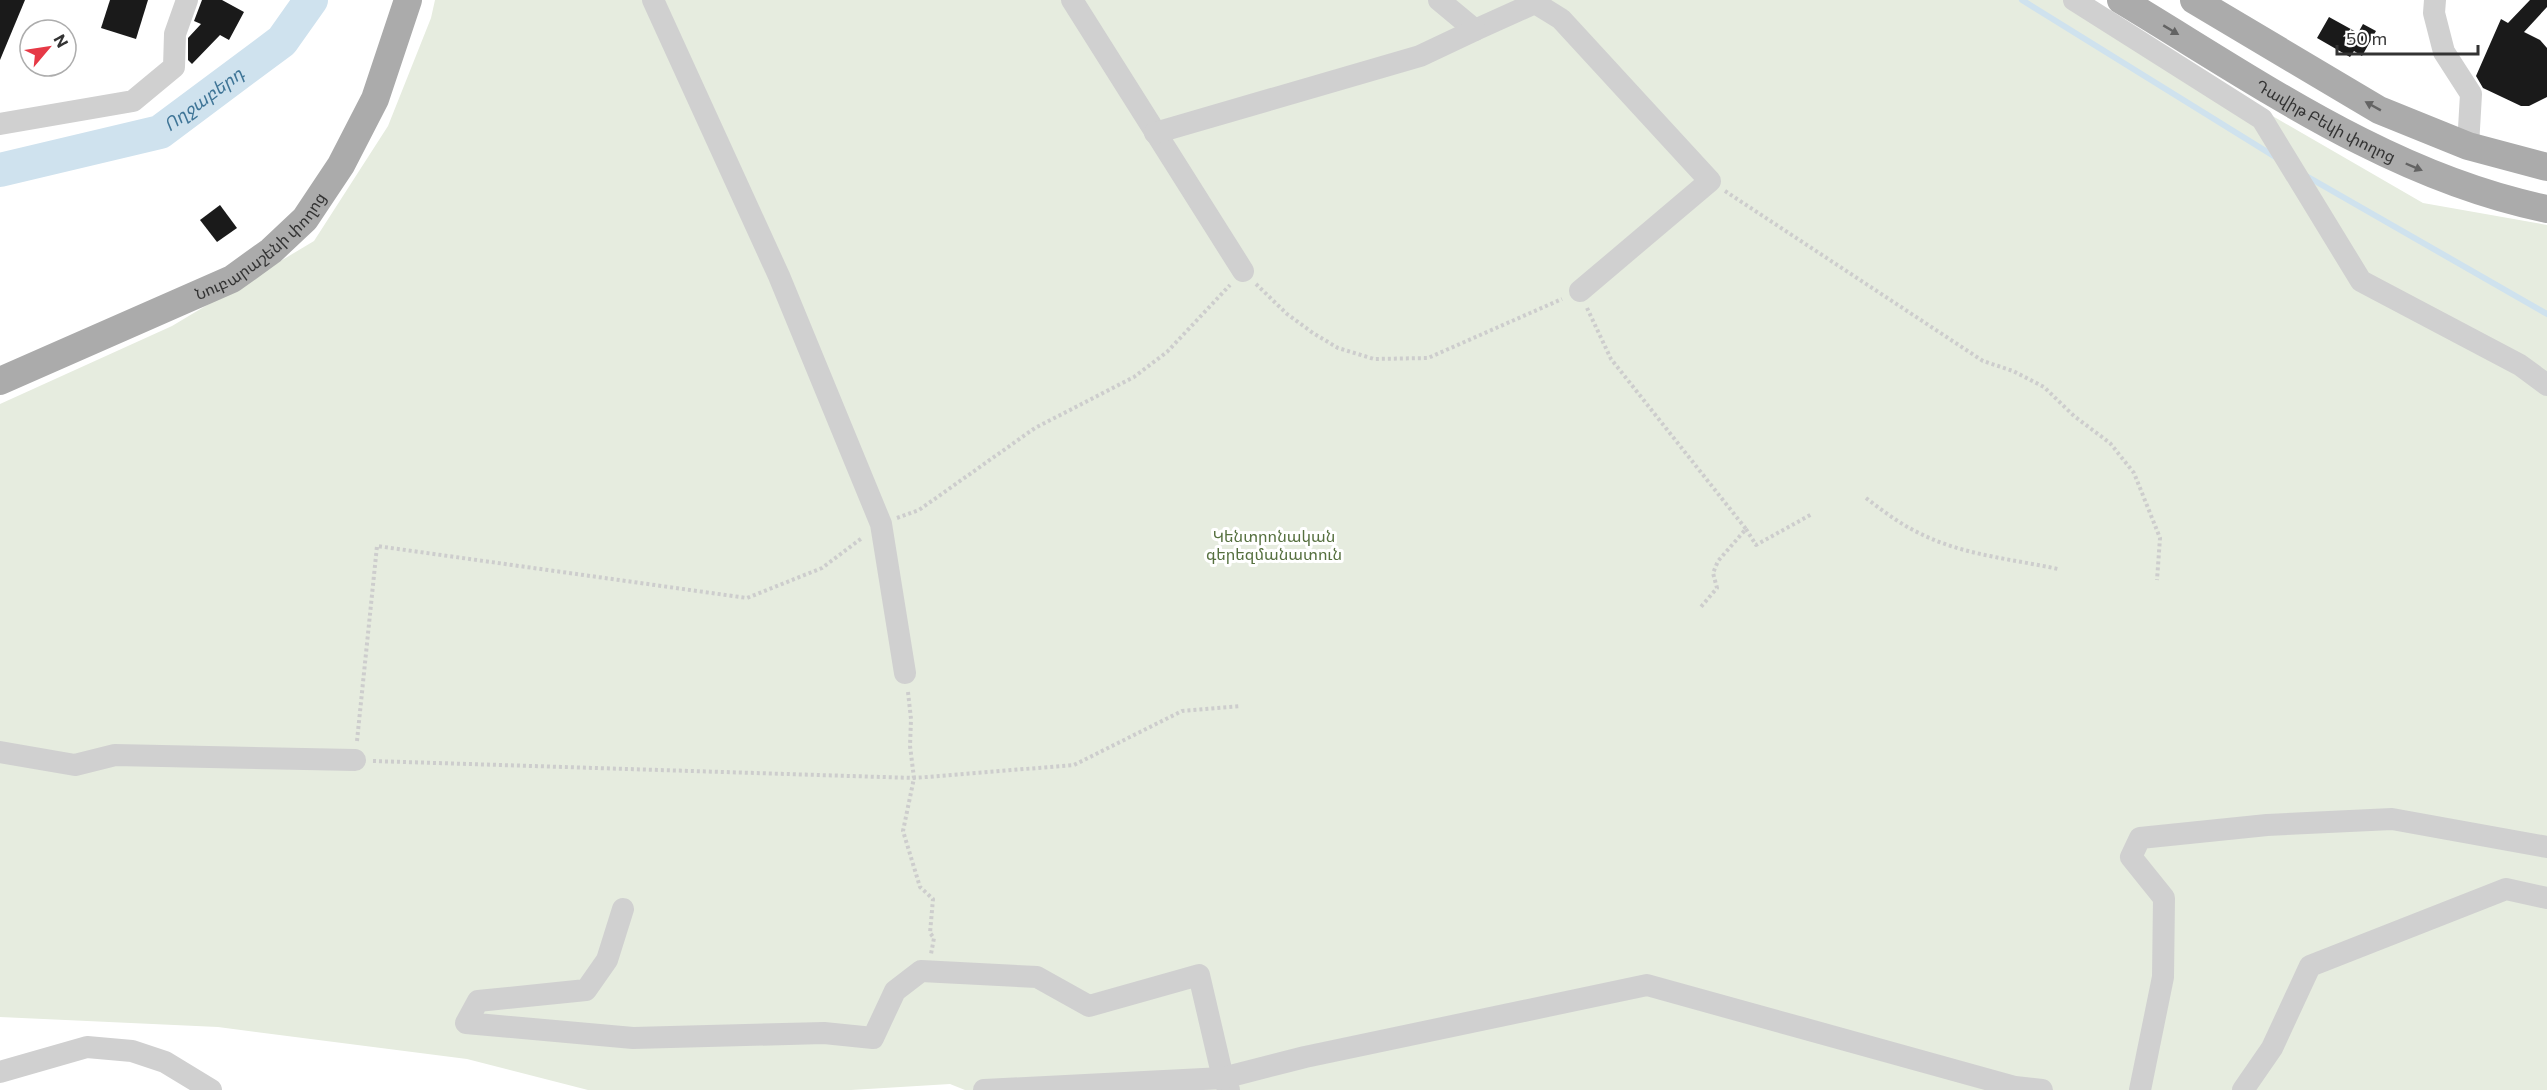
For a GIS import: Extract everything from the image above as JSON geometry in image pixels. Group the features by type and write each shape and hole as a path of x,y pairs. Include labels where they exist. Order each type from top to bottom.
{"main road":[{"name":"Նուբարաշենի փողոց","path":"0,381 232,279 271,251 304,219 341,165 375,99 408,0"},
{"name":"Դավիթ Բեկի փողոց","path":"2121,0 2337,130 2380,152 2427,172 2547,209"},
{"name":"Դավիթ Բեկի փողոց","path":"2194,0 2379,110 2468,147 2547,167"}],"street":[{"path":"0,124 133,101 174,67 175,34 187,0"},
{"path":"652,0 779,276 881,524 905,673"},
{"path":"1072,0 1243,271"},
{"path":"1439,0 1475,30"},
{"path":"2074,0 2262,119 2361,281 2520,365 2547,385"},
{"path":"2435,0 2434,13 2444,52 2471,94 2468,147"},
{"path":"1155,133 1420,56 1535,3 1561,19 1710,181 1580,291"},
{"path":"0,752 75,765 115,755 355,760"},
{"path":"2140,1090 2163,977 2164,898 2131,857 2140,838 2266,825 2392,819 2547,847"},
{"path":"2242,1090 2272,1048 2310,966 2506,889 2547,898"},
{"path":"623,909 607,960 586,990 478,1001 466,1023 633,1038 824,1033 873,1038 895,991 921,971 1037,977 1089,1006 1199,975 1226,1084"},
{"path":"984,1090 1226,1084 1305,1057 1647,985 2015,1088 2042,1090"},
{"path":"0,1072 87,1047 132,1051 165,1062 211,1090"}],"path":[{"path":"1710,181 1983,361 2013,371 2044,387 2073,416 2110,443 2134,473 2160,538 2157,580"},
{"path":"1580,291 1611,359 1746,529 1756,545 1812,514"},
{"path":"1866,498 1894,519 1921,534 1975,553 2058,569"},
{"path":"1700,608 1717,588 1713,573 1718,561 1746,529"},
{"path":"905,673 911,719 910,746 914,778 903,831 920,887 933,899 930,933 934,938 931,950 933,972"}],"green space":[{"name":"Կենտրոնական գերեզմանատուն","path":"435,0 2092,0 2219,85 2423,203 2547,225 2547,1090 965,1090 950,1084 851,1090 588,1090 467,1059 218,1027 0,1017 0,404 172,326 314,241 388,126 431,18"}],"building":[{"path":"0,0 25,0 0,60"},
{"path":"110,0 148,0 136,39 101,28"},
{"path":"202,0 222,0 244,12 229,40 220,35 192,64 188,60 188,38 201,24 194,21"},
{"path":"2530,0 2547,0 2547,7 2524,32 2540,40 2547,48 2547,97 2529,106 2521,106 2483,88 2476,76 2501,19 2508,23"},
{"path":"2329,17 2358,33 2363,24 2376,31 2362,56 2354,51 2350,57 2317,38"},
{"path":"220,205 237,228 217,242 200,220"}],"waterway":[{"name":"Ողջաբերդ","path":"0,170 160,132 282,41 311,0"},
{"path":"2022,0 2277,158"},
{"path":"2308,177 2547,314"}]}
